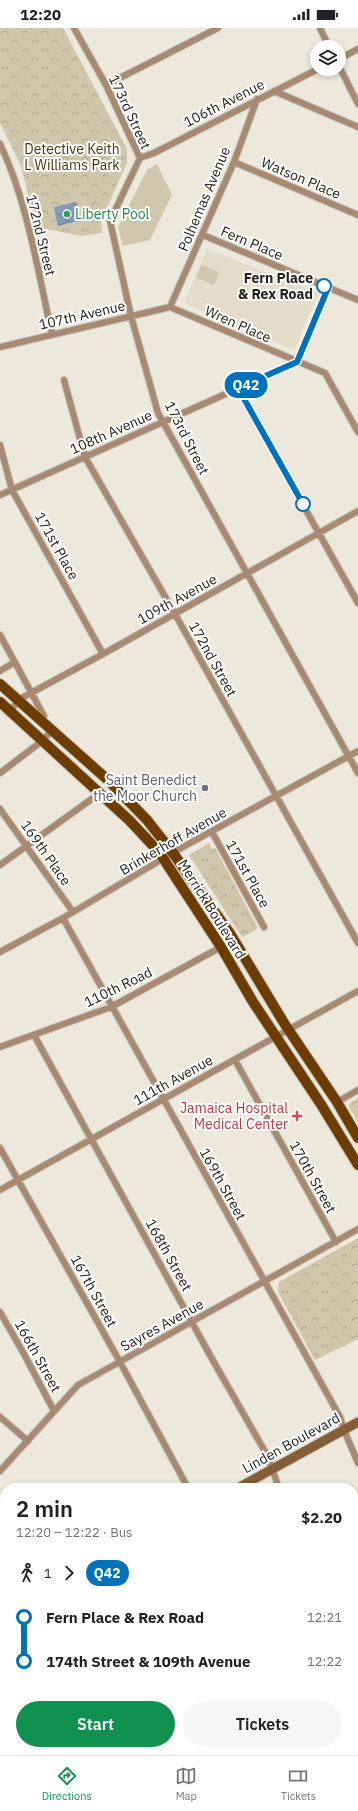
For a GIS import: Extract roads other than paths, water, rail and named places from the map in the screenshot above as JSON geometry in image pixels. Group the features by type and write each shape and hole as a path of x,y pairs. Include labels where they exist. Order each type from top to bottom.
{"main road":[{"name":"Merrick Boulevard","path":"0,684 53,730 147,820 173,853 231,936 289,1030 337,1102 358,1138"},
{"name":"Merrick Boulevard","path":"0,702 129,820 164,859 358,1165"},
{"name":"Linden Boulevard","path":"247,1483 358,1422"}],"street":[{"name":"173rd Street","path":"74,28 106,85 140,158 110,221 131,316 158,413 358,773"},
{"path":"106,85 218,28"},
{"path":"320,28 326,40"},
{"path":"346,55 358,49"},
{"name":"106th Avenue","path":"140,158 154,153 310,73"},
{"path":"344,76 358,104"},
{"path":"274,91 358,127"},
{"name":"Polhemas Avenue","path":"170,307 234,162 257,99"},
{"name":"172nd Street","path":"0,144 10,165 21,204 52,334"},
{"name":"Watson Place","path":"234,162 358,215"},
{"name":"Fern Place","path":"203,235 358,300"},
{"path":"297,362 328,288"},
{"name":"107th Avenue","path":"0,347 170,307"},
{"name":"Wren Place","path":"170,307 326,373 358,432"},
{"name":"108th Avenue","path":"0,494 12,490 297,362"},
{"name":"172nd Street","path":"64,380 85,457 358,943"},
{"path":"238,388 358,603"},
{"name":"171st Place","path":"0,445 12,490 103,654"},
{"name":"109th Avenue","path":"18,700 103,654 319,532 358,512"},
{"path":"0,635 33,693 44,716 41,720"},
{"path":"0,671 15,662"},
{"path":"11,711 18,700"},
{"path":"0,772 43,740 53,730"},
{"name":"Brinkerhoff Avenue","path":"0,952 63,918 258,805 276,797 358,751"},
{"path":"0,866 100,793"},
{"name":"169th Place","path":"0,809 73,912"},
{"name":"171st Place","path":"212,832 264,926"},
{"name":"169th Street","path":"63,918 111,1007 340,1417 358,1463"},
{"name":"110th Road","path":"0,1047 111,1007 221,947"},
{"name":"111th Avenue","path":"0,1190 358,992"},
{"name":"168th Street","path":"34,1035 267,1455 277,1483"},
{"name":"170th Street","path":"235,1060 336,1242"},
{"path":"337,1102 358,1090"},
{"name":"167th Street","path":"0,1148 120,1362 185,1483"},
{"name":"Sayres Avenue","path":"0,1471 78,1385 358,1229"},
{"name":"166th Street","path":"0,1312 54,1411"},
{"path":"0,1417 28,1441"}],"water":[{"name":"Liberty Pool","path":"76,202 81,220 58,226 54,207"}],"place":[{"name":"Liberty Pool","path":"67,214"},
{"name":"Fern Place & Rex Road","path":"324,286"},
{"name":"Saint Benedict the Moor Church","path":"205,788"},
{"name":"Jamaica Hospital Medical Center","path":"297,1116"}],"park label":[{"name":"Detective Keith L Williams Park","path":"72,158"}]}
